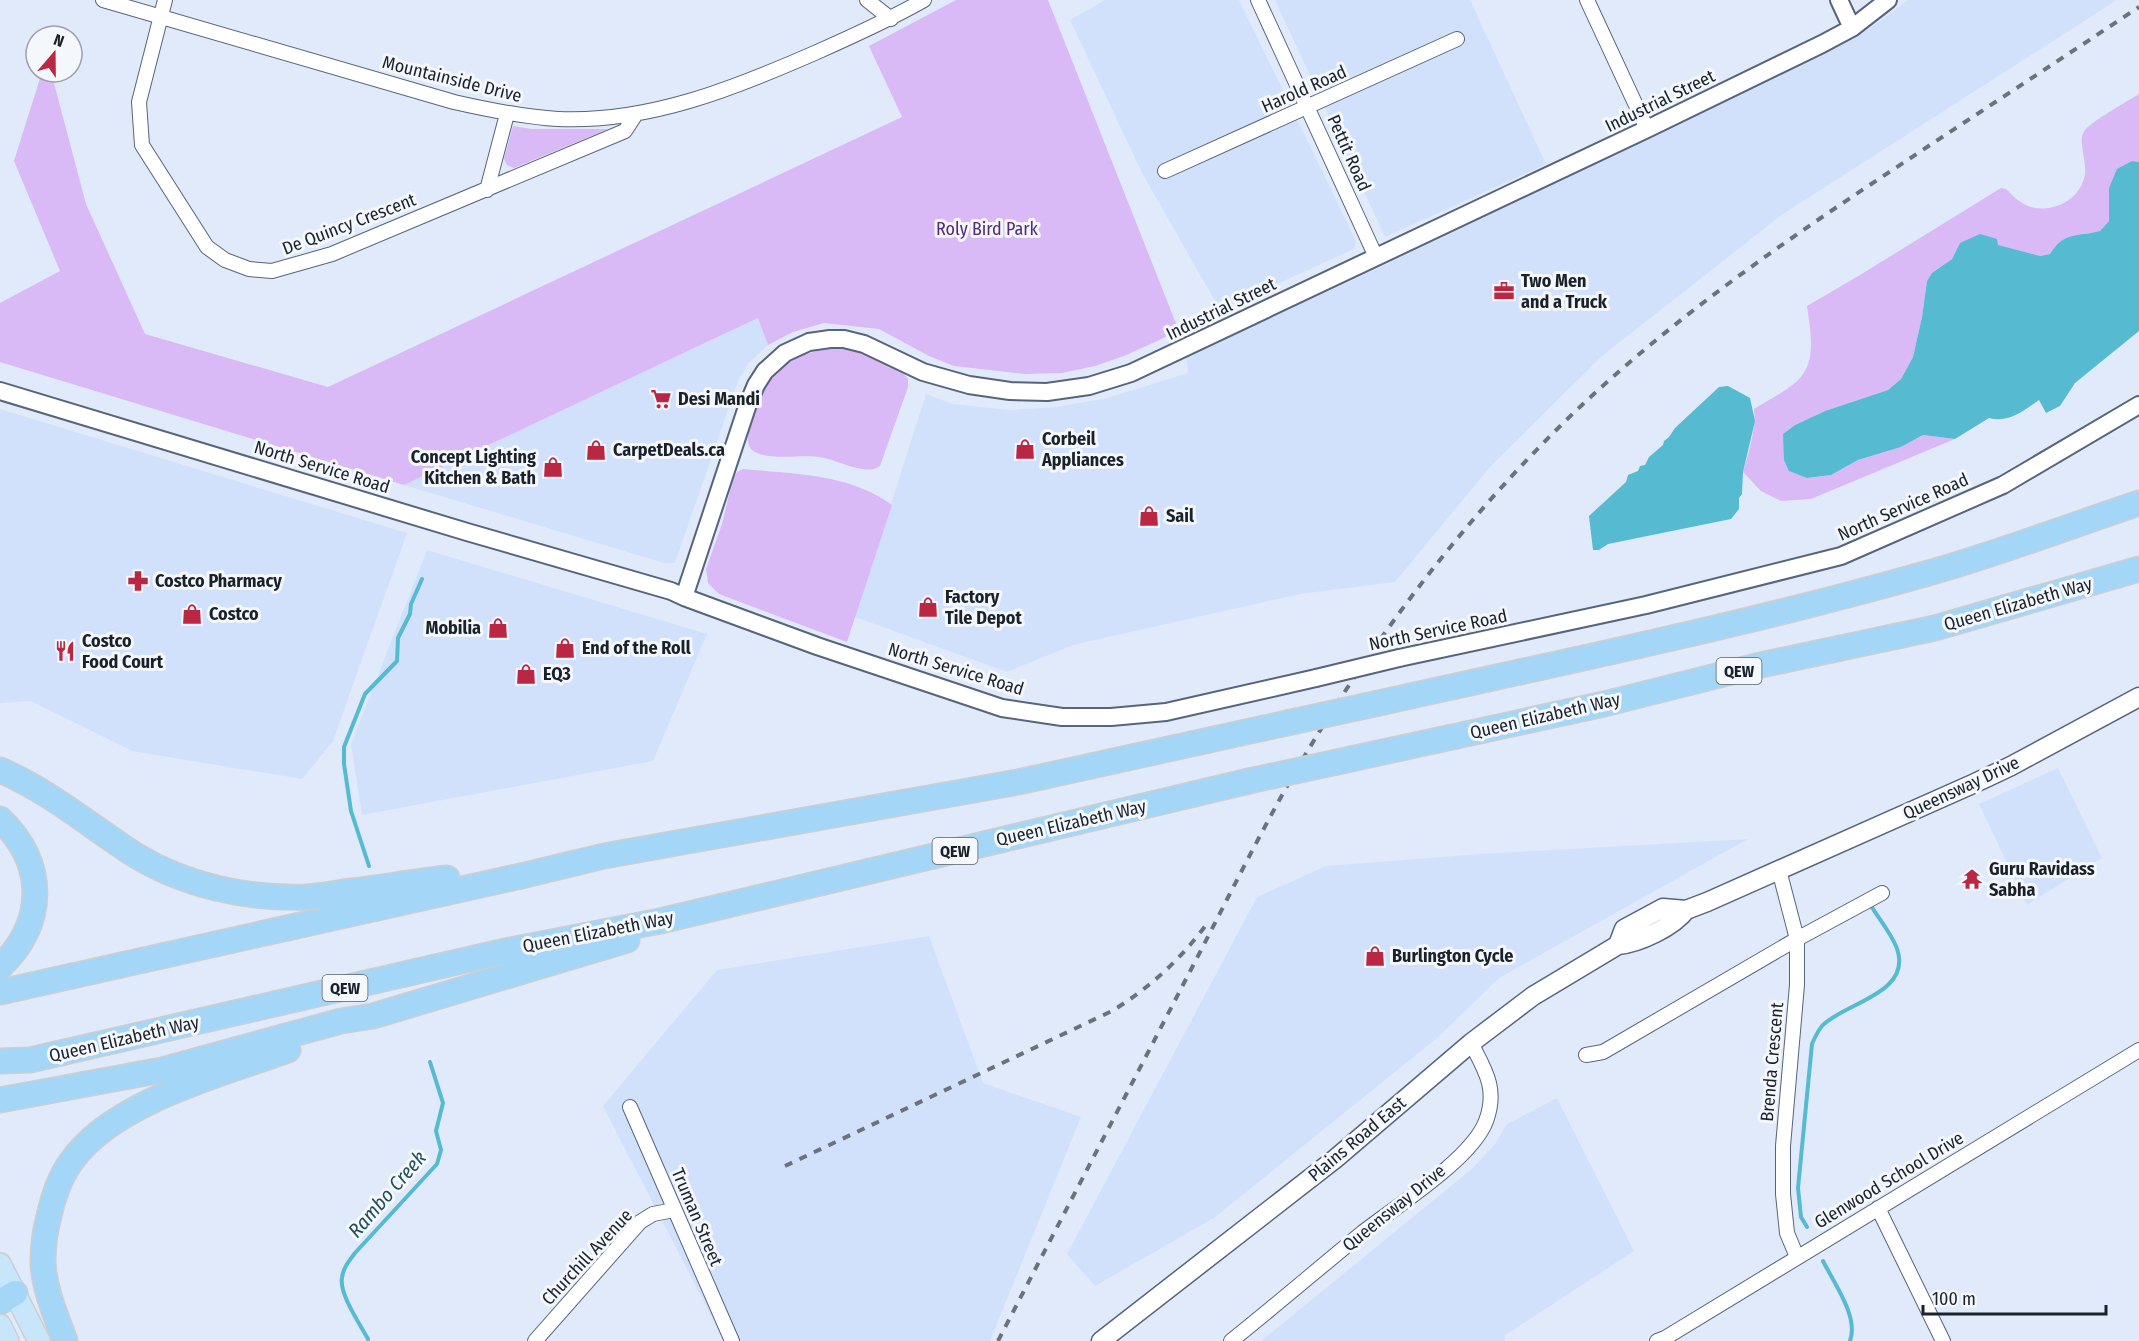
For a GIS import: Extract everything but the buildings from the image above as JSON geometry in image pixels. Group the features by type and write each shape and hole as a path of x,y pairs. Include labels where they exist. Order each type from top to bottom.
{"highway":[{"path":"0,770 30,783 136,855 169,873 197,883 250,895 307,897 604,856 1018,782 1617,650 1782,611 1933,572 2139,502"},
{"name":"Queen Elizabeth Way","path":"0,1061 30,1060 510,950 660,921 1249,781 1604,704 1756,666 1935,628 2139,569"},
{"path":"0,819 18,839 27,854 35,882 34,909 25,937 15,952 0,967"},
{"path":"0,992 604,856"},
{"path":"0,1100 162,1070 340,1021 373,1016 622,943 660,921"},
{"path":"65,1341 48,1291 43,1263 44,1246 52,1203 71,1162 82,1148 112,1123 167,1094 343,1030 373,1016"},
{"path":"0,1075 30,1060"}],"main road":[{"name":"Queensway Drive","path":"1779,870 2012,766 2139,697"},
{"name":"Plains Road East","path":"1101,1341 1335,1159 1471,1044 1533,996 1617,945 1632,944 1679,920 1686,910 1779,870"},
{"path":"0,1264 8,1297 39,1341"},
{"path":"0,1325 8,1341"}],"street":[{"name":"Mountainside Drive","path":"103,0 454,102 507,114 559,119 636,114 723,91 765,75 891,19 924,0"},
{"name":"De Quincy Crescent","path":"165,0 138,102 142,145 207,247 225,260 249,269 272,271 332,254 625,131 636,114"},
{"path":"867,0 891,19"},
{"name":"Pettit Road","path":"1257,0 1376,256"},
{"path":"1587,0 1647,129"},
{"path":"1839,0 1852,28"},
{"name":"Industrial Street","path":"684,597 748,404 765,370 785,353 809,342 844,339 864,344 923,372 969,385 1010,391 1047,392 1089,386 1131,373 1647,129 1852,28 1888,0"},
{"name":"Harold Road","path":"1165,171 1457,39"},
{"path":"487,190 507,114"},
{"name":"North Service Road","path":"0,391 671,591 817,645 1002,708 1062,717 1111,717 1166,712 1399,658 1646,605 1841,556 2002,485 2139,405"},
{"name":"Brenda Crescent","path":"1779,870 1797,939 1797,985 1783,1146 1783,1194 1787,1233 1797,1257"},
{"path":"1586,1055 1603,1052 1797,939 1882,893"},
{"name":"Queensway Drive","path":"1232,1341 1363,1232 1437,1177 1476,1138 1486,1122 1491,1104 1489,1077 1471,1044"},
{"name":"Glenwood School Drive","path":"1657,1341 2139,1050"},
{"name":"Truman Street","path":"630,1107 732,1341"},
{"path":"1878,1208 1943,1341"},
{"name":"Churchill Avenue","path":"535,1341 640,1222 653,1214 674,1210"}],"shaded area":[{"path":"1105,0 1239,0 1356,241 1354,249 1220,310 1142,173 1070,20"},
{"path":"1275,0 1470,0 1546,164 1385,237"},
{"path":"1908,0 2117,0 1783,214 1602,356 1490,467 1395,582 1300,594 1073,645 1007,672 855,617 926,394 953,404 1010,410 1057,407 1107,398 1188,373 1186,357 1387,264 1837,47 1869,29"},
{"path":"759,318 768,345 749,363 738,381 675,563 664,563 404,485"},
{"path":"0,409 407,533 333,741 302,779 132,751 31,701 0,703"},
{"path":"427,550 707,634 653,761 362,815 351,744"},
{"path":"2058,768 2102,858 2027,905 1979,804"},
{"path":"1748,839 1499,978 1437,1038 1214,1218 1095,1286 1067,1254 1257,897 1326,866 1479,854"},
{"path":"929,936 983,1083 1081,1117 990,1341 724,1341 603,1106 717,970"},
{"path":"1557,1098 1634,1251 1504,1336 1505,1341 1261,1341 1473,1168 1495,1144 1507,1124"}],"green space":[{"name":"Roly Bird Park","path":"956,0 1048,0 1179,331 1124,356 1095,366 1062,373 1025,374 954,366 929,356 879,329 824,323 793,332 768,345 758,318 404,485 0,362 0,303 60,271 14,161 38,84 54,84 86,204 145,334 328,387 902,117 869,46"},
{"path":"2139,94 2139,162 2132,161 2109,188 2109,221 2100,231 2066,238 2050,254 2040,256 1960,243 1952,259 1932,273 1927,281 1913,357 1901,379 1888,390 1825,411 1795,425 1783,434 1790,471 1807,478 1831,475 1858,460 1901,447 1923,435 1955,439 1811,499 1781,501 1761,491 1743,472 1753,432 1754,409 1787,389 1804,373 1808,365 1811,345 1807,306 2001,188 2006,189 2028,206 2036,208 2054,207 2069,200 2084,179 2082,140 2085,130 2102,116"},
{"path":"513,126 532,129 608,129 514,168 507,165 504,159"},
{"path":"833,348 852,349 903,373 908,379 908,387 880,466 867,470 859,469 826,458 773,456 757,453 751,449 748,434 753,412 774,375 795,358"},
{"path":"743,469 801,474 839,481 875,494 892,505 847,642 719,594 708,583 706,569 722,524 733,478"}],"water":[{"path":"2132,161 2139,162 2139,331 2075,383 2060,406 2046,413 2039,400 2010,417 1989,418 1955,439 1923,435 1901,447 1858,460 1831,475 1807,478 1789,471 1784,460 1783,434 1795,425 1825,411 1888,390 1901,379 1913,357 1927,281 1932,273 1952,259 1960,243 1980,234 1997,239 1998,245 2040,256 2050,254 2066,238 2100,231 2109,221 2109,188 2117,169"},
{"path":"1728,386 1750,398 1755,421 1743,472 1739,509 1731,519 1608,544 1599,550 1593,550 1589,516 1626,482 1628,475 1645,465 1649,457 1663,445 1675,428 1719,387"}],"waterway":[{"name":"Rambo Creek","path":"369,866 351,811 344,764 344,747 365,694 397,661 398,638 410,614 411,604 422,579"},
{"path":"1807,1227 1801,1217 1798,1188 1812,1044 1824,1024 1874,996 1894,978 1899,966 1896,946 1870,904"},
{"name":"Rambo Creek","path":"368,1339 347,1300 342,1285 343,1274 355,1253 437,1164 441,1150 436,1131 443,1103 430,1062"},
{"path":"1823,1261 1848,1311 1852,1332 1850,1341"}],"railway":[{"path":"998,1341 1247,860 1313,742 1403,607 1436,564 1506,482 1582,405 1620,371 1658,338 1738,276 1821,218 2139,7"},
{"path":"785,1166 1112,1011 1165,971 1209,921"}],"place":[{"name":"Two Men and a Truck","path":"1504,291"},
{"name":"Desi Mandi","path":"661,399"},
{"name":"Corbeil Appliances","path":"1025,449"},
{"name":"CarpetDeals.ca","path":"596,450"},
{"name":"Concept Lighting Kitchen & Bath","path":"553,467"},
{"name":"Sail","path":"1149,516"},
{"name":"Costco Pharmacy","path":"138,581"},
{"name":"Factory Tile Depot","path":"928,607"},
{"name":"Costco","path":"192,614"},
{"name":"Mobilia","path":"498,628"},
{"name":"End of the Roll","path":"565,648"},
{"name":"Costco Food Court","path":"65,651"},
{"name":"EQ3","path":"526,674"},
{"name":"Guru Ravidass Sabha","path":"1972,879"},
{"name":"Burlington Cycle","path":"1375,956"}]}
